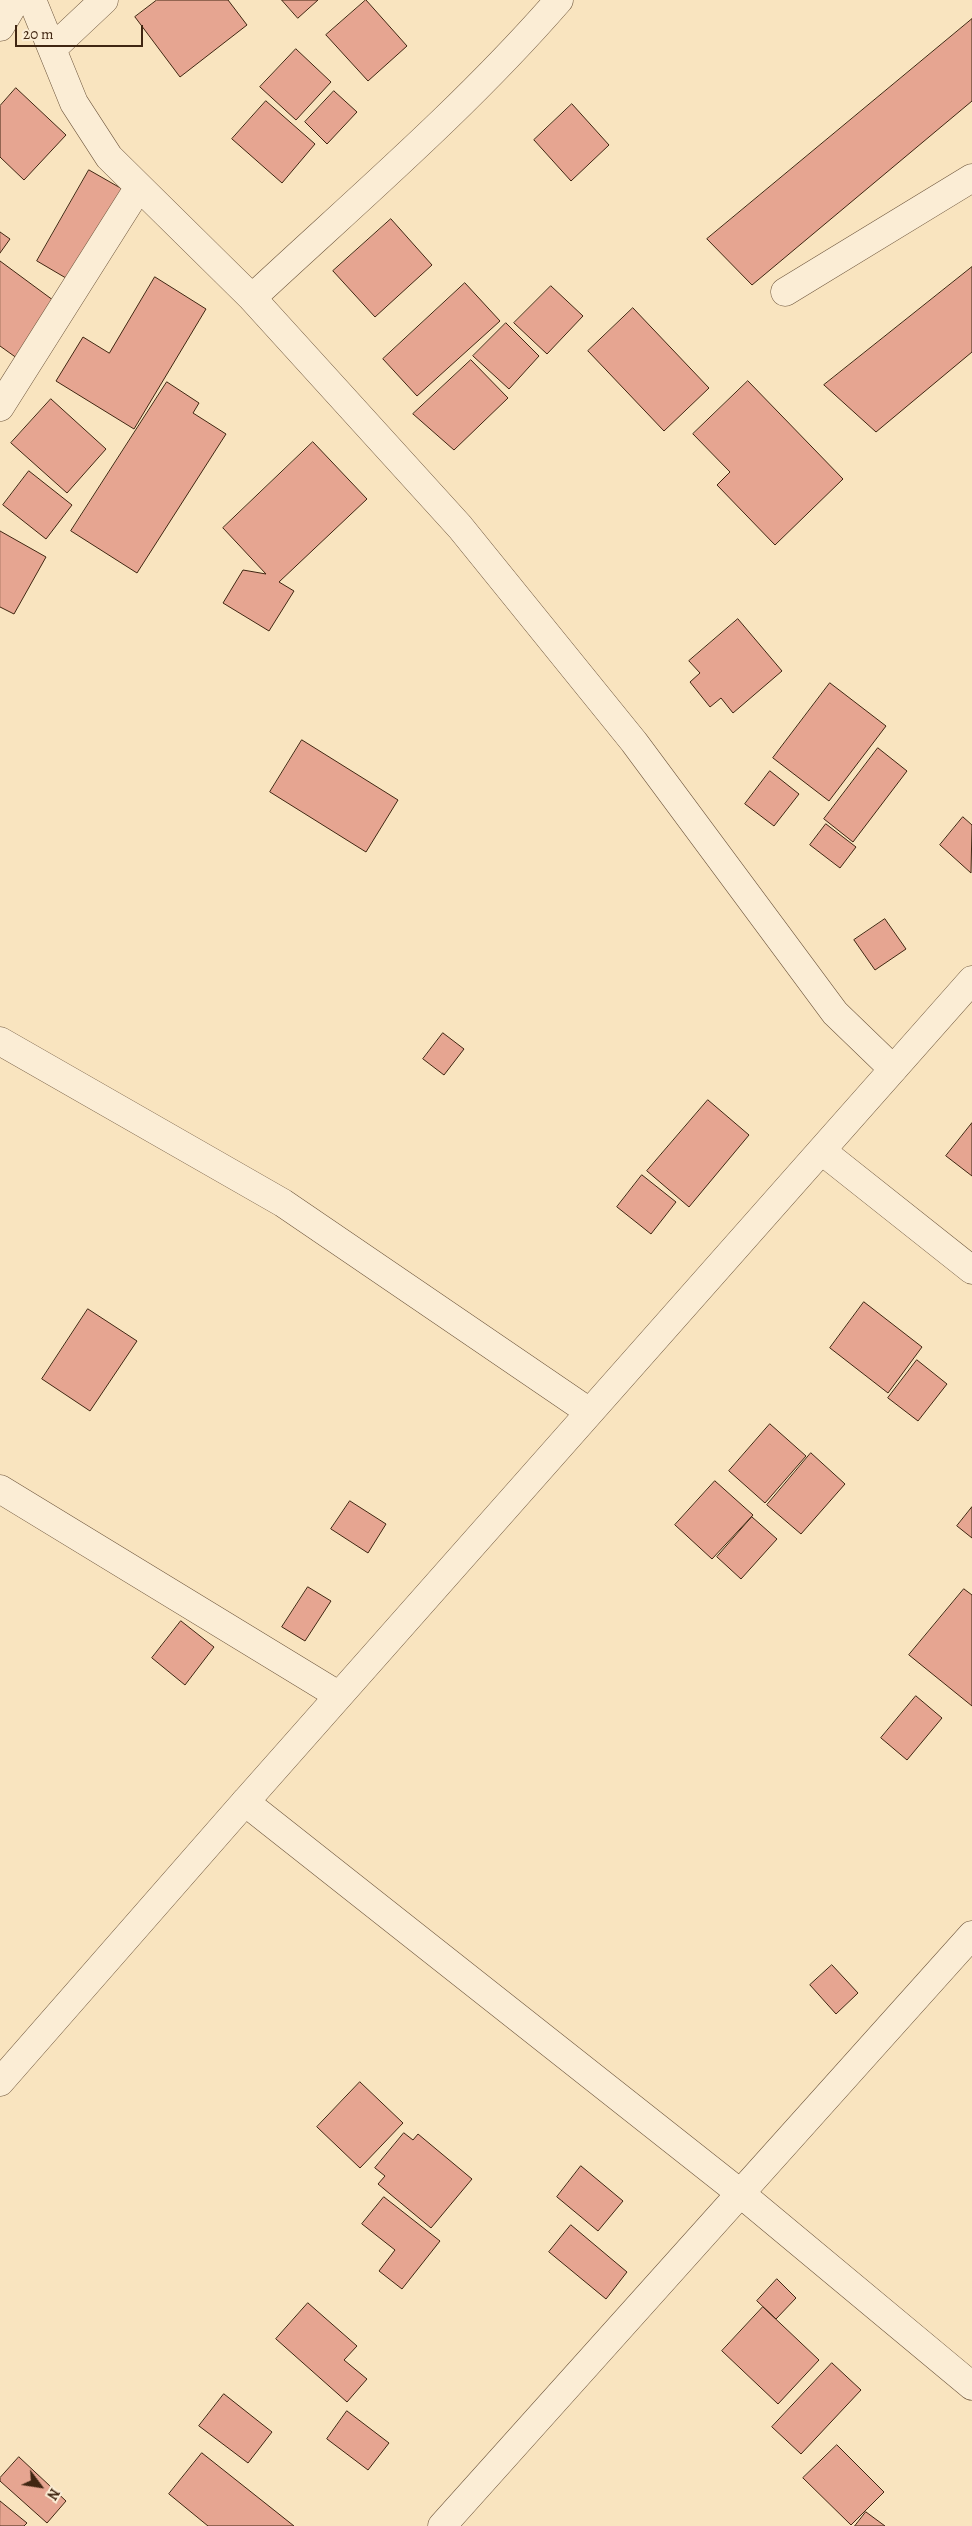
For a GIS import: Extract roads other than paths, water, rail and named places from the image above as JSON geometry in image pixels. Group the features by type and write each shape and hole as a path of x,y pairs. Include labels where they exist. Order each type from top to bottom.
{"street":[{"path":"0,26 16,0"},
{"path":"32,0 54,48 74,103 110,157 252,298 460,527 634,742 835,1013 893,1068"},
{"path":"54,48 104,0"},
{"path":"252,298 458,107 524,40 559,0"},
{"path":"785,292 972,178"},
{"path":"0,408 139,187"},
{"path":"0,2082 588,1411 822,1151 972,980"},
{"path":"0,1041 283,1203 588,1411"},
{"path":"822,1151 972,1270"},
{"path":"0,1489 338,1695"},
{"path":"245,1802 740,2193 972,2386"},
{"path":"442,2526 972,1935"}]}
